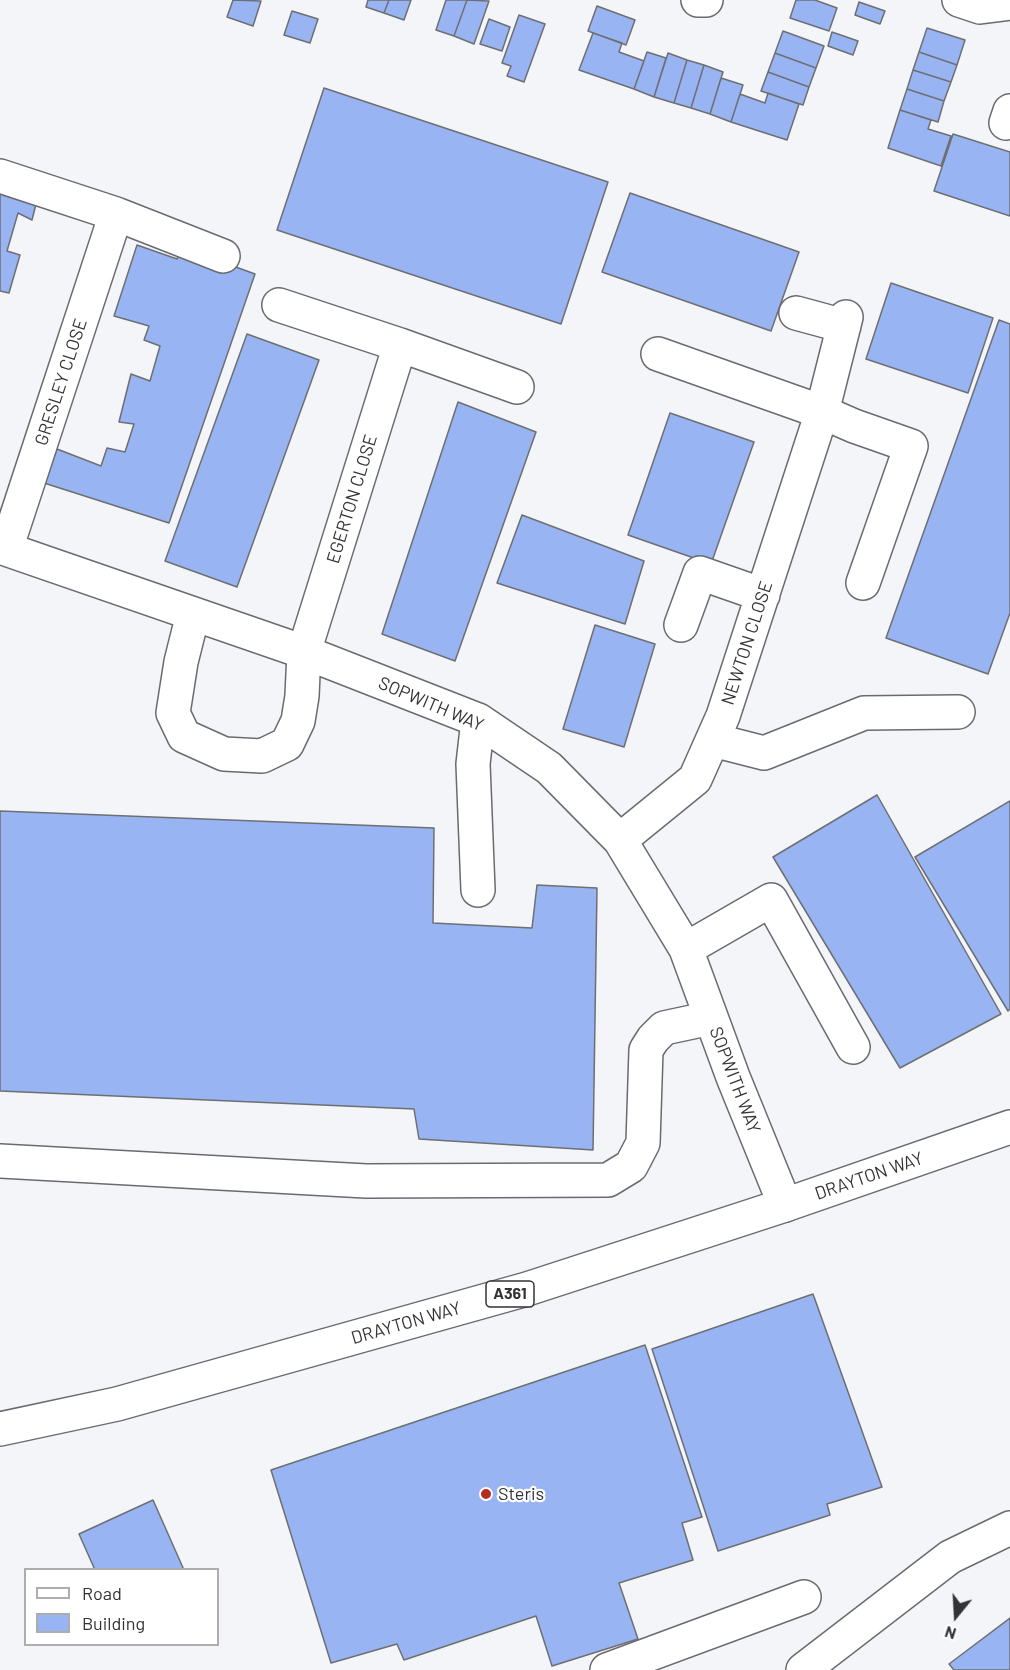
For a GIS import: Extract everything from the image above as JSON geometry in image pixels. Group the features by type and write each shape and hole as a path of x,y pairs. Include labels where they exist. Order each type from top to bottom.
{"street":[{"path":"698,0 706,0"},
{"path":"959,0 980,7 1010,3"},
{"path":"0,176 116,214 223,255"},
{"name":"GRESLEY CLOSE","path":"3,548 116,214"},
{"path":"279,305 517,387"},
{"name":"NEWTON CLOSE","path":"620,840 695,779 723,716 822,412 845,322 796,313"},
{"name":"EGERTON CLOSE","path":"304,652 400,345"},
{"path":"658,354 911,446 864,584"},
{"name":"SOPWITH WAY","path":"3,548 304,652 478,720 549,768 620,840 686,949 785,1205"},
{"path":"681,625 700,573 763,595"},
{"path":"193,614 181,662 173,713 184,736 224,754 262,756 287,744 298,721 302,696 304,652"},
{"path":"713,740 764,753 864,713 958,712"},
{"path":"478,720 473,764 478,890"},
{"path":"686,949 771,900 853,1047"},
{"path":"0,1161 366,1181 608,1180 631,1166 643,1143 646,1050 652,1039 664,1028 711,1018"},
{"name":"DRAYTON WAY","path":"0,1429 117,1404 527,1289 785,1205 1010,1127"},
{"path":"803,1670 838,1660 950,1557 1010,1528"},
{"path":"607,1670 804,1597"}],"building":[{"path":"233,0 261,1 253,26 227,17"},
{"path":"368,0 389,0 384,13 366,7"},
{"path":"389,0 411,0 404,20 384,13"},
{"path":"446,0 467,0 454,36 436,30"},
{"path":"467,0 489,1 474,44 454,36"},
{"path":"796,0 815,0 837,8 829,31 790,18"},
{"path":"859,2 885,11 880,24 855,15"},
{"path":"597,6 635,20 626,45 588,31"},
{"path":"292,11 318,19 310,43 284,35"},
{"path":"519,15 545,24 524,82 507,76 511,66 502,63"},
{"path":"489,19 510,27 502,51 480,44"},
{"path":"927,28 965,40 957,65 919,52"},
{"path":"783,31 824,46 816,68 775,53"},
{"path":"832,32 858,41 853,55 828,46"},
{"path":"593,33 622,43 619,52 644,61 634,89 579,70"},
{"path":"647,52 666,58 654,97 634,89"},
{"path":"919,52 957,65 951,82 913,70"},
{"path":"668,53 687,60 674,103 654,97"},
{"path":"775,53 816,68 809,87 768,72"},
{"path":"687,60 704,65 691,108 674,103"},
{"path":"704,65 723,72 710,114 691,108"},
{"path":"913,70 951,82 944,101 907,89"},
{"path":"768,72 809,87 803,105 761,91"},
{"path":"721,78 743,85 731,122 710,114"},
{"path":"324,88 608,182 561,324 277,230"},
{"path":"907,89 944,101 938,122 900,110"},
{"path":"768,93 799,104 787,140 731,122 740,94 765,103"},
{"path":"900,110 931,120 928,129 951,136 941,166 888,148"},
{"path":"953,134 1010,152 1010,216 934,191"},
{"path":"0,186 37,200 32,220 18,213 7,251 20,255 9,293 0,291"},
{"path":"630,193 799,252 771,331 602,272"},
{"path":"137,245 177,259 181,247 255,274 169,523 44,483 57,449 101,466 107,448 125,452 134,424 119,422 131,374 150,381 160,346 144,340 149,326 114,316"},
{"path":"891,283 993,318 968,393 866,359"},
{"path":"999,320 1010,324 1010,613 988,674 886,638"},
{"path":"247,334 319,360 237,587 165,561"},
{"path":"458,402 536,432 455,661 382,634"},
{"path":"670,413 754,442 711,564 628,535"},
{"path":"522,515 644,561 625,624 497,583"},
{"path":"595,625 655,644 624,747 563,729"},
{"path":"877,795 1001,1014 900,1068 773,857"},
{"path":"1010,801 1010,1009 1008,1011 915,857"},
{"path":"0,811 434,828 433,923 532,928 537,885 597,888 593,1150 419,1139 414,1109 0,1091"},
{"path":"813,1294 882,1487 827,1504 830,1515 718,1551 652,1349"},
{"name":"Steris","path":"645,1345 702,1517 682,1523 693,1560 619,1583 638,1639 552,1666 536,1616 404,1660 397,1644 331,1663 271,1470"},
{"path":"153,1500 183,1568 94,1568 79,1534"},
{"path":"1010,1618 1010,1670 954,1670 949,1664"}],"place":[{"name":"Steris","path":"486,1494"}]}
